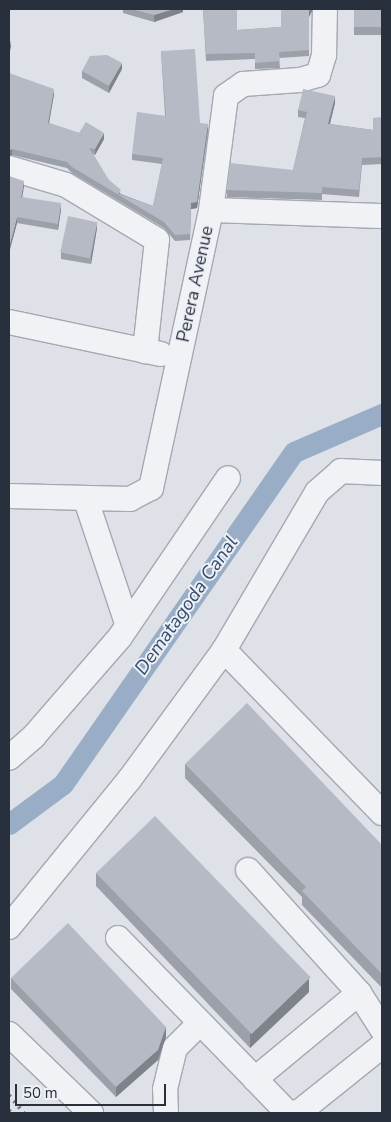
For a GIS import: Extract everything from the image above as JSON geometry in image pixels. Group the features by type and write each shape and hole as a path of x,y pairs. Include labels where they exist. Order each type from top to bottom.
{"street":[{"name":"Perera Avenue","path":"9,496 86,500 130,499 150,488 212,210 226,96 243,84 300,80 318,74 324,55 326,9"},
{"path":"9,168 66,185 157,240 159,248 145,351"},
{"path":"212,210 382,216"},
{"path":"9,322 145,351 179,356"},
{"path":"9,927 129,780 224,650 317,492 342,471 382,473"},
{"path":"9,758 34,736 127,623 228,478"},
{"path":"86,500 127,623"},
{"path":"224,650 382,813"},
{"path":"248,870 359,994 382,1029"},
{"path":"118,938 287,1112 298,1113 382,1046"},
{"path":"255,1079 359,994"},
{"path":"166,1113 165,1089 175,1048 200,1023"},
{"path":"9,1034 91,1113"}],"building":[{"path":"131,9 174,9 154,15"},
{"path":"203,9 237,9 237,30 281,27 281,9 310,9 309,50 279,52 280,61 255,63 255,53 206,54"},
{"path":"354,9 382,9 382,27 354,27"},
{"path":"195,49 200,123 208,124 197,202 191,203 190,234 175,235 164,222 72,167 67,162 12,149 9,150 9,73 54,89 48,123 79,133 86,122 104,133 95,149 89,148 108,179 121,190 118,194 153,206 163,158 132,154 137,112 166,116 161,51"},
{"path":"107,55 122,63 109,86 82,71 90,56"},
{"path":"303,89 335,96 328,124 373,130 373,118 382,117 382,157 362,158 359,190 322,187 322,193 227,190 230,163 293,170 307,112 298,110"},
{"path":"9,176 24,181 21,197 61,203 58,224 17,217 9,247"},
{"path":"68,216 97,222 90,258 60,252"},
{"path":"247,703 382,845 382,974 302,891 306,887 185,764"},
{"path":"155,816 311,977 252,1034 96,873"},
{"path":"68,923 166,1027 158,1050 116,1087 11,978"}],"waterway":[{"name":"Dematagoda Canal","path":"9,824 63,784 294,452 382,414"}],"railway":[{"path":"9,1095 24,1113"}]}
